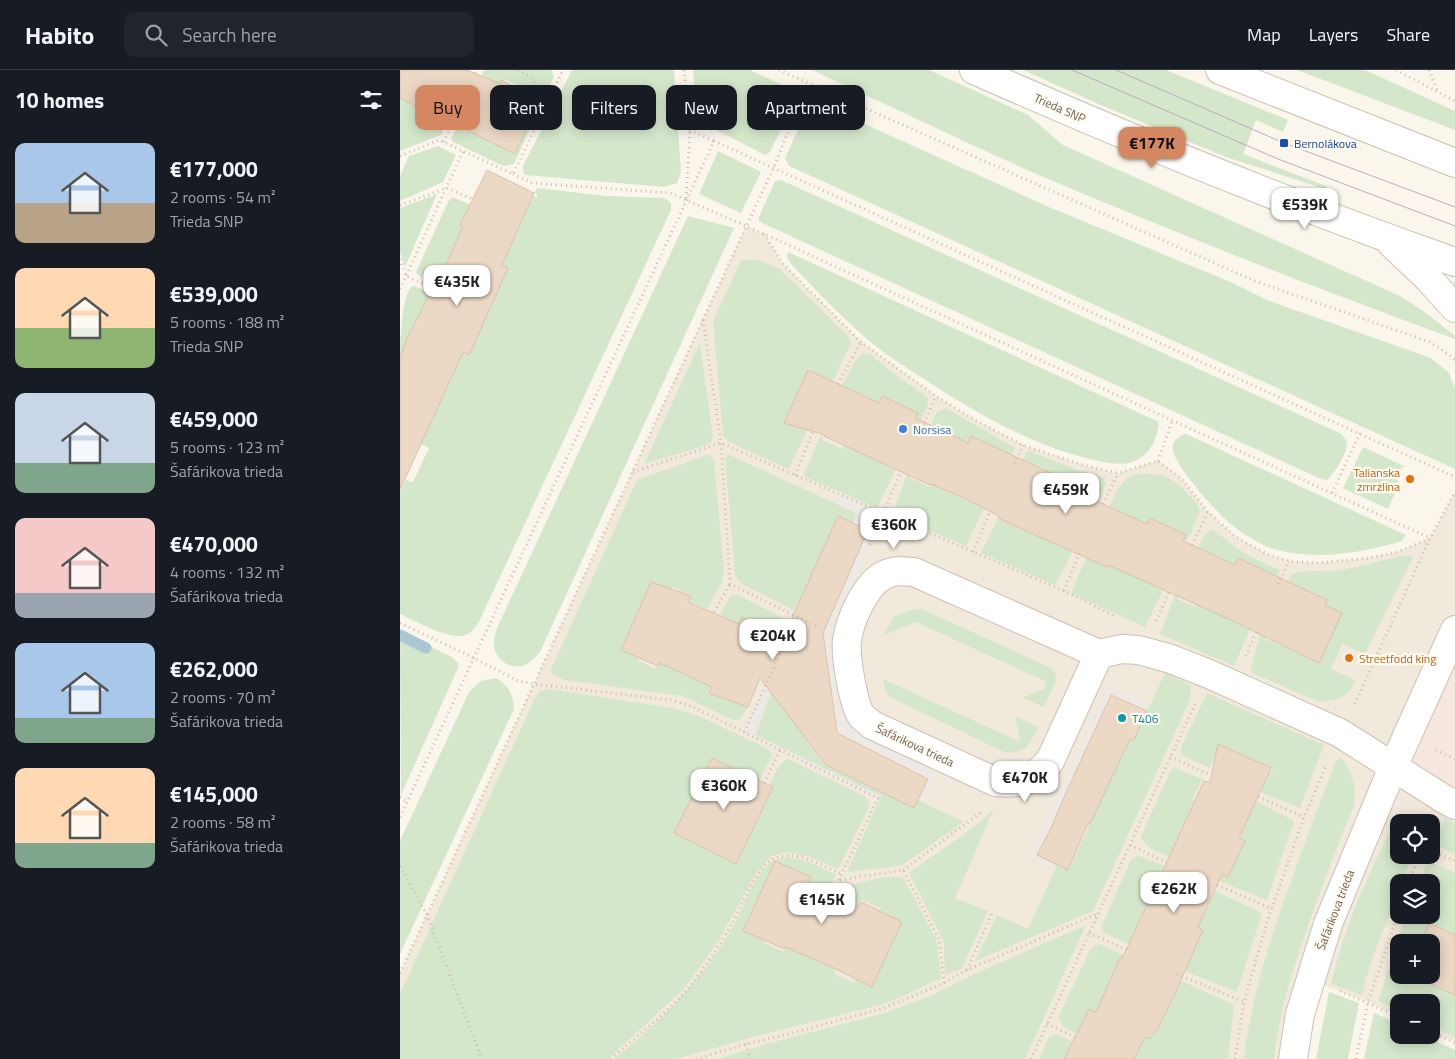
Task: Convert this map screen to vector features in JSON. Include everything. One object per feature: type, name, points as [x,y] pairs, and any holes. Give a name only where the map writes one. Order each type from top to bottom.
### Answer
[{"type":"street","name":"Trieda SNP","points":[[974,70],[1079,117],[1213,172],[1385,238],[1455,262]]},
{"type":"street","points":[[1220,70],[1447,157]]},
{"type":"street","points":[[1385,238],[1414,264],[1455,308]]},
{"type":"street","name":"Šafárikova trieda","points":[[896,571],[914,572],[1099,654],[1050,761],[1037,774],[1027,780],[1016,783],[996,782],[872,725],[862,716],[855,704],[847,642],[850,629],[863,597],[873,584],[884,575],[896,571]]},
{"type":"street","name":"Šafárikova trieda","points":[[1293,1059],[1300,1014],[1328,924],[1393,767],[1455,630]]},
{"type":"street","points":[[1099,654],[1122,649],[1139,650],[1171,659],[1208,674],[1340,733],[1444,800],[1455,805]]},
{"type":"path","points":[[518,70],[530,77],[536,85]]},
{"type":"path","points":[[556,70],[560,75]]},
{"type":"path","points":[[555,85],[563,70]]},
{"type":"path","points":[[684,70],[686,85]]},
{"type":"path","points":[[779,70],[1255,281],[1430,342],[1441,348],[1455,360]]},
{"type":"path","points":[[1396,70],[1455,100]]},
{"type":"path","points":[[1428,70],[1438,92]]},
{"type":"path","points":[[400,973],[773,169],[808,83]]},
{"type":"path","points":[[444,142],[450,130]]},
{"type":"path","points":[[513,174],[534,130]]},
{"type":"path","points":[[686,201],[690,130],[1455,477]]},
{"type":"path","points":[[400,156],[440,140],[532,183],[670,193],[764,234],[1430,538]]},
{"type":"path","points":[[400,817],[714,141]]},
{"type":"path","points":[[400,289],[463,152]]},
{"type":"path","points":[[400,205],[447,188],[475,200]]},
{"type":"path","points":[[764,234],[783,264],[861,342],[936,396],[975,420],[1024,445],[1083,466],[1118,473],[1158,461]]},
{"type":"path","points":[[400,259],[406,276],[435,289]]},
{"type":"path","points":[[703,319],[721,443],[730,584],[714,612]]},
{"type":"path","points":[[838,384],[861,342]]},
{"type":"path","points":[[924,422],[936,396]]},
{"type":"path","points":[[1158,461],[1172,421]]},
{"type":"path","points":[[794,475],[812,431]]},
{"type":"path","points":[[1332,493],[1360,433]]},
{"type":"path","points":[[632,473],[721,443],[1064,591],[1116,616]]},
{"type":"path","points":[[1014,464],[1024,445]]},
{"type":"path","points":[[1158,461],[1181,478],[1208,512],[1236,537],[1267,554],[1290,561],[1316,563],[1369,558],[1397,552],[1430,538]]},
{"type":"path","points":[[1103,504],[1118,473]]},
{"type":"path","points":[[1235,1059],[1244,1002],[1272,909],[1304,817],[1340,733],[1430,538],[1455,492]]},
{"type":"path","points":[[973,552],[990,511]]},
{"type":"path","points":[[1192,545],[1208,512]]},
{"type":"path","points":[[1064,591],[1080,552]]},
{"type":"path","points":[[1278,584],[1290,561]]},
{"type":"path","points":[[730,584],[797,618],[744,732]]},
{"type":"path","points":[[1155,624],[1169,592]]},
{"type":"path","points":[[400,623],[518,681],[671,700],[691,706],[878,798],[832,894]]},
{"type":"path","points":[[1243,663],[1256,632]]},
{"type":"path","points":[[1031,1059],[1208,674]]},
{"type":"path","points":[[764,783],[780,750]]},
{"type":"path","points":[[1170,757],[1208,774]]},
{"type":"path","points":[[839,880],[903,870],[984,810],[990,802],[996,782]]},
{"type":"path","points":[[400,797],[407,802]]},
{"type":"path","points":[[1258,797],[1304,817]]},
{"type":"path","points":[[1130,845],[1167,863]]},
{"type":"path","points":[[611,1059],[685,991],[716,950],[733,923],[757,874],[771,859],[787,854],[808,860],[842,874]]},
{"type":"path","points":[[1440,854],[1455,861]]},
{"type":"path","points":[[400,866],[427,916],[482,1059]]},
{"type":"path","points":[[903,870],[939,939],[944,983]]},
{"type":"path","points":[[1217,886],[1272,909]]},
{"type":"path","points":[[967,970],[992,913]]},
{"type":"path","points":[[696,1059],[884,1008],[1099,913]]},
{"type":"path","points":[[1356,1059],[1368,1002],[1395,924]]},
{"type":"path","points":[[1089,933],[1127,950]]},
{"type":"path","points":[[1177,974],[1244,1002]]},
{"type":"path","points":[[1368,1002],[1390,1013]]},
{"type":"path","points":[[1047,1024],[1078,1038]]},
{"type":"path","points":[[1440,1036],[1455,1043]]},
{"type":"path","points":[[746,1044],[750,1059]]},
{"type":"shaded area","points":[[746,226],[764,234],[783,264],[861,342],[936,396],[975,420],[1023,445],[1083,465],[1118,473],[1158,461],[1181,478],[1208,512],[1236,537],[1267,554],[1289,561],[1316,563],[1369,558],[1397,552],[1430,538],[1455,492],[1455,1042],[1440,1035],[1440,994],[1390,994],[1390,1012],[1310,980],[1293,1059],[400,1059],[400,973]]},
{"type":"shaded area","points":[[839,495],[884,514],[831,633],[832,642],[857,735],[937,772],[914,817],[744,732],[797,618],[787,613]]},
{"type":"shaded area","points":[[1455,630],[1455,805],[1393,767]]},
{"type":"shaded area","points":[[1110,685],[1153,704],[1073,877],[1030,857]]},
{"type":"green space","points":[[484,70],[551,70],[554,76],[550,85],[516,85],[503,79],[500,85],[481,76]]},
{"type":"green space","points":[[572,70],[674,70],[675,85],[666,85],[666,130],[678,130],[681,172],[677,183],[664,187],[525,175],[523,166],[541,130],[562,130],[562,90]]},
{"type":"green space","points":[[693,70],[750,70],[782,85],[747,85],[747,130],[781,130],[770,152],[766,155],[763,154],[716,130],[737,130],[737,85],[694,85]]},
{"type":"green space","points":[[812,70],[929,70],[1028,115],[1063,145],[1400,296],[1422,310],[1455,336],[1455,339],[1239,257],[1078,192],[865,95],[865,85],[844,85]]},
{"type":"green space","points":[[1023,70],[1166,70],[1288,120],[1283,132],[1256,120],[1243,154],[1326,186],[1325,189],[1226,157],[1103,106]]},
{"type":"green space","points":[[1297,70],[1365,70],[1455,111],[1455,130]]},
{"type":"green space","points":[[400,98],[415,105],[415,130],[444,130],[441,135],[400,151]]},
{"type":"green space","points":[[865,124],[1049,207],[1233,283],[1269,301],[1431,358],[1449,373],[1455,389],[1455,469],[789,166],[785,158],[798,130],[865,130]]},
{"type":"green space","points":[[456,130],[464,130],[477,136],[478,134],[512,150],[511,152],[515,154],[526,130],[529,130],[514,164],[503,166],[453,142],[451,139]]},
{"type":"green space","points":[[438,146],[456,155],[443,182],[400,201],[400,176],[409,156]]},
{"type":"green space","points":[[718,151],[761,172],[741,213],[699,194]]},
{"type":"green space","points":[[781,180],[1342,434],[1347,445],[1342,458],[1327,480],[1321,479],[762,223],[759,221],[759,217],[775,181]]},
{"type":"green space","points":[[537,188],[606,196],[664,198],[671,203],[671,210],[478,624],[466,635],[451,635],[442,633],[400,614],[400,492],[406,480],[413,482],[429,448],[421,444],[463,352],[469,354],[478,337],[471,334],[492,304],[508,268],[502,265],[533,196],[537,197],[537,194],[534,193]]},
{"type":"green space","points":[[437,194],[405,267],[400,252],[400,208]]},
{"type":"green space","points":[[452,197],[472,205],[460,224],[463,226],[438,284],[418,275],[416,272]]},
{"type":"green space","points":[[688,216],[734,228],[540,652],[527,664],[512,666],[499,658],[495,650],[494,640],[498,626]]},
{"type":"green space","points":[[788,252],[1159,422],[1157,434],[1152,445],[1141,458],[1135,461],[1124,464],[1112,463],[1067,453],[1024,436],[983,415],[944,392],[870,342],[790,263],[787,257]]},
{"type":"green space","points":[[741,260],[762,261],[780,269],[848,336],[851,343],[833,381],[810,371],[811,369],[809,368],[784,423],[787,424],[789,421],[808,429],[788,469],[729,442],[723,435],[713,321]]},
{"type":"green space","points":[[412,286],[433,295],[429,295],[420,312],[400,370],[403,313],[408,292]]},
{"type":"green space","points":[[700,343],[713,437],[711,442],[707,445],[644,464]]},
{"type":"green space","points":[[862,354],[870,354],[927,397],[927,407],[920,421],[916,419],[918,413],[883,397],[879,403],[842,385],[857,358]]},
{"type":"green space","points":[[946,408],[1015,448],[1009,462],[971,437],[968,443],[931,426],[937,412]]},
{"type":"green space","points":[[1186,434],[1406,535],[1402,541],[1371,549],[1338,554],[1290,553],[1264,545],[1230,523],[1190,480],[1173,450],[1173,444],[1176,439]]},
{"type":"green space","points":[[821,435],[824,436],[822,440],[842,449],[844,445],[896,469],[877,508],[803,476]]},
{"type":"green space","points":[[1363,447],[1406,467],[1402,467],[1397,479],[1399,483],[1388,509],[1343,488]]},
{"type":"green space","points":[[1029,451],[1077,470],[1103,477],[1106,484],[1098,502],[1078,493],[1079,490],[1074,488],[1073,491],[1019,466]]},
{"type":"green space","points":[[710,455],[714,460],[724,572],[721,584],[707,609],[689,601],[691,595],[672,587],[669,593],[651,582],[621,650],[641,655],[638,661],[656,669],[660,663],[712,687],[709,693],[729,701],[732,696],[748,707],[739,720],[733,720],[683,696],[564,680],[552,673],[552,667],[637,480]]},
{"type":"green space","points":[[727,455],[856,513],[853,523],[838,517],[796,611],[744,585],[735,574],[725,459]]},
{"type":"green space","points":[[907,474],[910,478],[929,487],[931,484],[984,508],[966,546],[892,515]]},
{"type":"green space","points":[[1135,474],[1152,474],[1169,478],[1180,486],[1196,503],[1199,512],[1186,542],[1184,541],[1185,535],[1150,518],[1147,524],[1109,507],[1122,484]]},
{"type":"green space","points":[[998,518],[1055,544],[1074,549],[1055,585],[981,553]]},
{"type":"green space","points":[[1213,530],[1244,553],[1280,570],[1274,582],[1238,559],[1235,565],[1198,548],[1205,534]]},
{"type":"green space","points":[[1407,555],[1413,557],[1365,654],[1342,644],[1331,669],[1355,680],[1349,692],[1339,699],[1319,702],[1250,672],[1260,633],[1266,636],[1265,639],[1284,647],[1286,644],[1342,613],[1325,605],[1327,599],[1309,591],[1305,596],[1286,588],[1291,575],[1307,571],[1343,570]]},
{"type":"green space","points":[[1086,558],[1107,567],[1108,564],[1163,590],[1145,627],[1071,593]]},
{"type":"green space","points":[[733,595],[738,595],[787,620],[779,639],[742,617],[739,624],[720,615]]},
{"type":"green space","points":[[1175,595],[1178,596],[1177,599],[1196,607],[1197,604],[1250,629],[1234,666],[1160,634]]},
{"type":"green space","points":[[922,609],[1051,668],[1056,675],[1055,683],[1044,707],[1023,698],[1046,688],[1045,681],[916,622],[884,635],[893,617],[911,610]]},
{"type":"green space","points":[[400,632],[452,657],[458,663],[458,668],[401,795]]},
{"type":"green space","points":[[814,634],[824,638],[826,651],[793,655],[804,737],[824,764],[913,808],[918,800],[963,822],[901,866],[847,872],[881,796],[756,735],[770,695],[797,638]]},
{"type":"green space","points":[[1165,673],[1191,685],[1190,700],[1093,911],[975,961],[997,915],[1028,929],[1057,865],[1069,870],[1129,738],[1134,740]]},
{"type":"green space","points":[[496,678],[510,691],[514,709],[400,954],[400,841],[469,692],[481,681]]},
{"type":"green space","points":[[883,679],[1020,742],[1015,716],[1038,727],[1032,739],[1022,750],[1004,752],[890,697],[886,691]]},
{"type":"green space","points":[[548,689],[672,708],[699,716],[771,752],[772,756],[759,781],[712,758],[675,833],[736,864],[773,787],[770,785],[775,774],[782,763],[788,759],[864,796],[869,801],[868,809],[838,869],[810,857],[787,852],[771,856],[756,873],[718,942],[683,990],[608,1059],[400,1059],[400,994],[533,702],[539,692]]},
{"type":"green space","points":[[1207,693],[1324,745],[1300,808],[1260,792],[1269,771],[1272,772],[1273,769],[1218,744],[1217,748],[1219,748],[1210,768],[1184,756],[1181,752],[1181,747]]},
{"type":"green space","points":[[1340,757],[1348,768],[1353,780],[1354,805],[1297,956],[1283,1007],[1274,1059],[1244,1059],[1253,1007],[1271,938],[1335,763]]},
{"type":"green space","points":[[1174,768],[1205,780],[1202,780],[1192,800],[1195,801],[1169,857],[1145,844],[1141,836],[1171,770]]},
{"type":"green space","points":[[1256,801],[1294,821],[1267,900],[1219,881],[1222,874],[1228,877],[1245,841],[1239,838]]},
{"type":"green space","points":[[994,809],[955,898],[988,911],[962,968],[945,975],[944,942],[909,873],[978,824]]},
{"type":"green space","points":[[1445,818],[1455,823],[1455,854],[1440,846],[1440,830]]},
{"type":"green space","points":[[1389,833],[1390,864],[1409,864],[1405,874],[1390,874],[1390,912],[1369,967],[1362,995],[1331,984],[1342,945],[1372,869]]},
{"type":"green space","points":[[1139,856],[1165,866],[1164,869],[1162,868],[1152,888],[1154,889],[1129,944],[1108,935],[1103,931],[1102,925],[1131,860]]},
{"type":"green space","points":[[787,857],[806,861],[836,874],[827,892],[808,884],[811,877],[791,868],[788,875],[773,865],[743,931],[765,938],[764,943],[784,952],[786,947],[836,969],[834,974],[854,983],[857,977],[870,983],[869,986],[872,987],[902,922],[899,920],[898,924],[878,915],[881,908],[862,900],[859,907],[841,898],[846,886],[884,877],[903,877],[936,939],[941,978],[880,1005],[764,1034],[675,1059],[614,1059],[665,1013],[697,979],[724,942],[760,873],[772,861]]},
{"type":"green space","points":[[1429,864],[1435,864],[1455,873],[1455,935],[1431,924],[1440,924],[1440,874],[1422,874]]},
{"type":"green space","points":[[1215,891],[1262,913],[1237,992],[1179,969],[1188,965],[1203,930],[1198,927]]},
{"type":"green space","points":[[1403,924],[1429,924],[1424,934],[1400,934]]},
{"type":"green space","points":[[1086,925],[1025,1059],[717,1059],[885,1013],[928,997],[970,976]]},
{"type":"green space","points":[[1099,944],[1124,955],[1123,959],[1120,958],[1099,1010],[1096,1012],[1089,1009],[1079,1035],[1063,1026],[1059,1016],[1090,950]]},
{"type":"green space","points":[[1390,964],[1390,984],[1431,984],[1455,995],[1455,1037],[1440,1030],[1440,994],[1390,994],[1390,1007],[1378,1001]]},
{"type":"green space","points":[[1175,978],[1234,1005],[1228,1059],[1134,1059],[1141,1032],[1151,1037],[1153,1035]]},
{"type":"green space","points":[[1329,992],[1359,1003],[1348,1059],[1316,1059]]},
{"type":"green space","points":[[1374,1013],[1390,1020],[1390,1044],[1440,1043],[1455,1050],[1455,1059],[1364,1059]]},
{"type":"green space","points":[[1054,1034],[1075,1043],[1064,1059],[1039,1059],[1049,1037]]},
{"type":"building","points":[[400,70],[467,70],[500,84],[502,80],[511,85],[490,85],[490,130],[526,130],[515,154],[466,130],[480,130],[480,85],[415,85],[415,105],[400,98]]},
{"type":"building","points":[[487,170],[534,193],[502,265],[508,268],[475,342],[469,355],[463,352],[400,490],[400,358],[407,338],[429,295],[432,296],[463,226],[460,225]]},
{"type":"building","points":[[808,370],[879,403],[882,396],[918,413],[916,418],[968,443],[971,436],[1059,477],[1057,482],[1069,486],[1103,504],[1147,524],[1150,518],[1186,535],[1183,541],[1235,565],[1238,558],[1327,600],[1325,605],[1342,613],[1319,663],[1231,620],[998,518],[999,516],[964,498],[930,485],[825,435],[784,423]]},
{"type":"building","points":[[838,516],[868,530],[823,633],[837,733],[928,779],[914,808],[826,765],[760,678],[748,707],[709,693],[712,687],[660,663],[658,666],[621,650],[651,582],[691,596],[688,602],[739,624],[742,617],[784,636]]},
{"type":"building","points":[[1111,695],[1147,711],[1134,740],[1130,739],[1090,824],[1088,823],[1068,870],[1037,855]]},
{"type":"building","points":[[1218,744],[1271,768],[1239,838],[1245,841],[1228,877],[1222,874],[1198,927],[1203,930],[1174,996],[1157,1030],[1149,1039],[1145,1037],[1134,1059],[1064,1059],[1089,1009],[1096,1012],[1204,781],[1210,783]]},
{"type":"building","points":[[712,758],[773,787],[736,864],[674,833]]},
{"type":"building","points":[[775,861],[811,877],[808,884],[859,907],[861,902],[902,922],[872,987],[786,947],[785,949],[743,931]]},
{"type":"building","points":[[1429,924],[1431,924],[1455,935],[1455,995],[1431,984],[1440,984],[1440,934],[1424,934]]},
{"type":"waterway","points":[[400,635],[426,648]]},
{"type":"tram line","points":[[1072,70],[1278,159],[1455,226]]},
{"type":"tram line","points":[[1116,70],[1284,143],[1455,207]]},
{"type":"place","name":"Bernolákova","points":[[1284,143]]},
{"type":"place","name":"Norsisa","points":[[903,429]]},
{"type":"place","name":"Talianska zmrzlina","points":[[1410,479]]},
{"type":"place","name":"Streetfodd king","points":[[1349,658]]},
{"type":"place","name":"T406","points":[[1122,718]]}]
